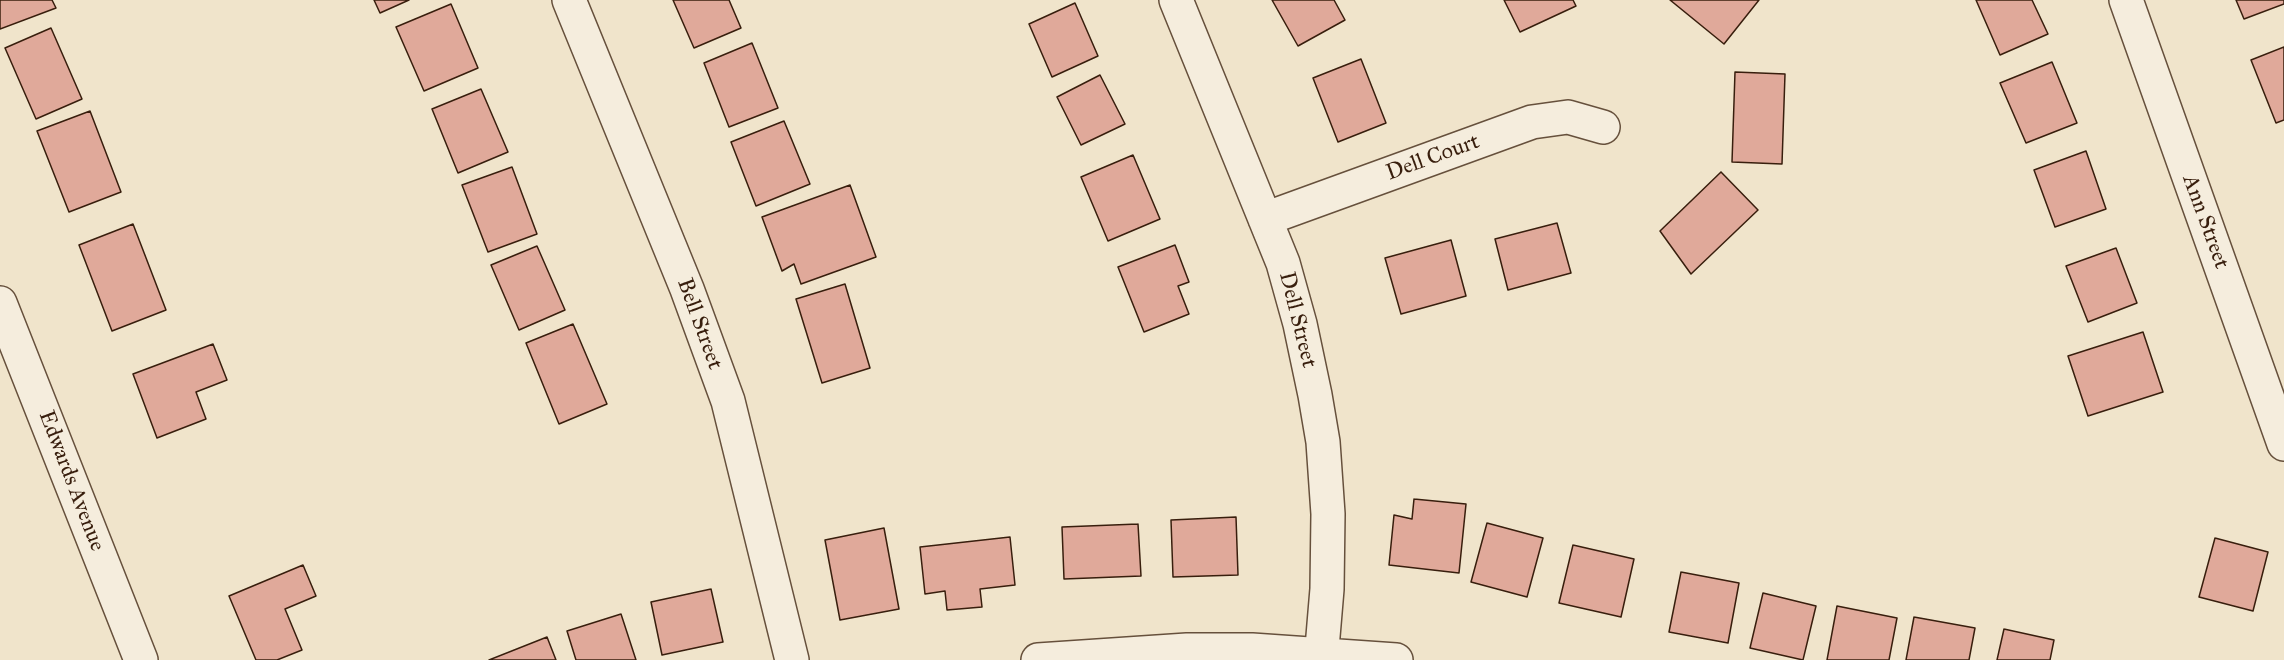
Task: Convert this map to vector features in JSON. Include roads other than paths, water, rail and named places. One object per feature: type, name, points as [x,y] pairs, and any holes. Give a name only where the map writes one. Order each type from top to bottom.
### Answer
[{"type":"street","name":"Bell Street","points":[[569,0],[687,289],[728,401],[792,660]]},
{"type":"street","name":"Dell Street","points":[[1176,0],[1283,263],[1316,395],[1323,442],[1328,514],[1327,589],[1321,657]]},
{"type":"street","name":"Ann Street","points":[[2126,0],[2270,362],[2284,444]]},
{"type":"street","name":"Dell Court","points":[[1265,219],[1532,122],[1568,117],[1603,127]]},
{"type":"street","name":"Edwards Avenue","points":[[0,303],[141,660]]},
{"type":"street","points":[[1038,660],[1187,650],[1252,650],[1321,657],[1396,660]]}]
